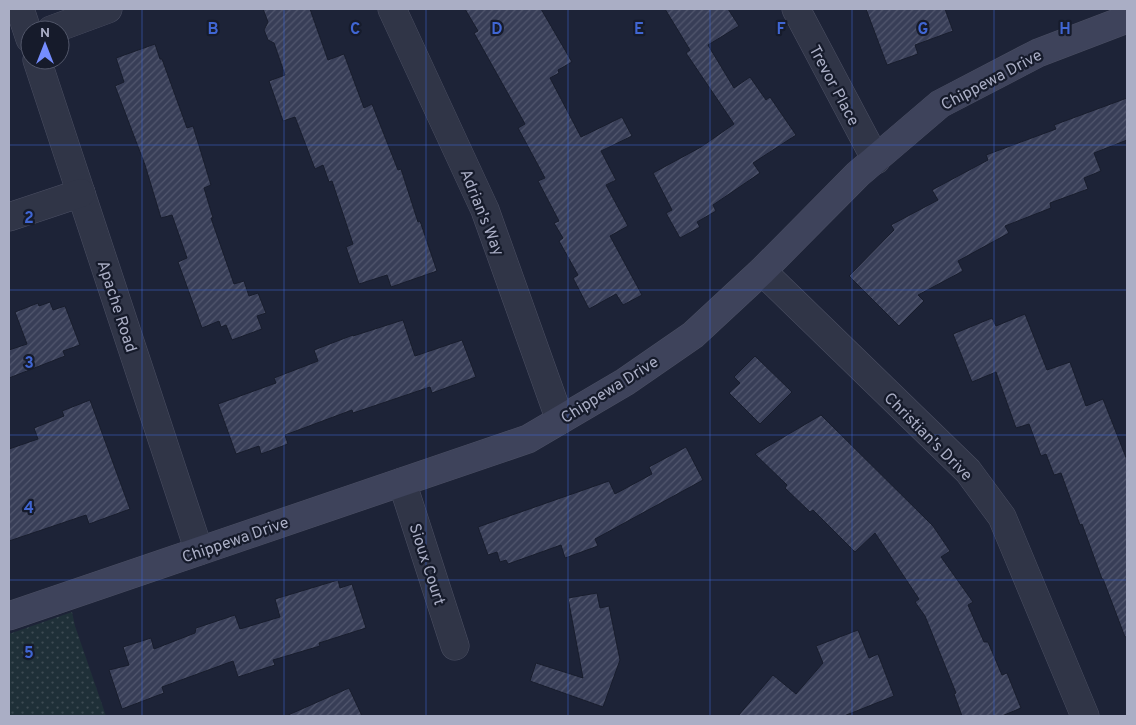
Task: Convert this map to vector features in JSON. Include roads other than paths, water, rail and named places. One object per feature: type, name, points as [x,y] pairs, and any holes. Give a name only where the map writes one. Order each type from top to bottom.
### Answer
[{"type":"street","points":[[70,23],[108,9]]},
{"type":"street","name":"Adrian's Way","points":[[392,9],[485,210],[560,420]]},
{"type":"street","name":"Trevor Place","points":[[796,9],[876,160]]},
{"type":"street","name":"Chippewa Drive","points":[[9,616],[528,438],[625,382],[693,335],[762,271],[858,174],[940,104],[1038,53],[1127,18]]},
{"type":"street","name":"Apache Road","points":[[40,70],[199,551]]},
{"type":"street","points":[[9,216],[80,193]]},
{"type":"street","name":"Christian's Drive","points":[[762,271],[968,471],[1002,517],[1085,716]]},
{"type":"street","name":"Sioux Court","points":[[402,482],[454,646]]}]
